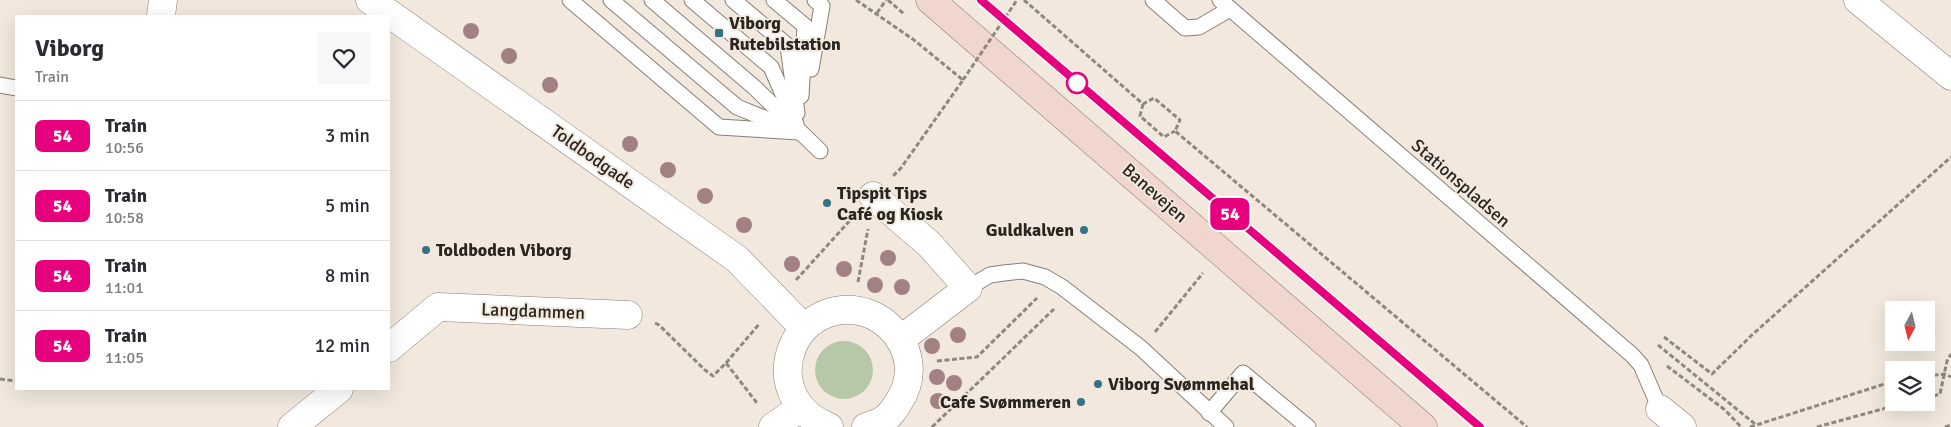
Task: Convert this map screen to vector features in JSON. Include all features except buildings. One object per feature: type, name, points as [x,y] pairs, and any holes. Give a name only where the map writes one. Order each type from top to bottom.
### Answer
[{"type":"main road","name":"Banevejen","points":[[930,0],[1423,427]]},
{"type":"street","points":[[161,15],[163,0]]},
{"type":"street","name":"Toldbodgade","points":[[370,0],[737,259],[804,328]]},
{"type":"street","points":[[1858,0],[1951,76]]},
{"type":"street","points":[[868,192],[929,244],[968,288],[904,351]]},
{"type":"street","name":"Langdammen","points":[[390,347],[438,308],[628,315]]},
{"type":"street","points":[[829,427],[816,422],[800,408],[790,389],[787,367],[792,346],[804,328],[818,317],[836,311],[854,310],[868,313],[881,319],[892,328],[904,351],[908,377],[903,396],[892,412],[878,425]]},
{"type":"street","points":[[292,427],[338,390]]},
{"type":"street","points":[[775,426],[800,408]]},
{"type":"street","points":[[1660,408],[1682,427]]},
{"type":"lane","points":[[570,0],[719,127],[799,132]]},
{"type":"lane","points":[[611,0],[737,107],[799,132]]},
{"type":"lane","points":[[652,0],[754,86],[820,151]]},
{"type":"lane","points":[[692,0],[771,67],[799,132]]},
{"type":"lane","points":[[733,0],[788,46],[799,132]]},
{"type":"lane","points":[[774,0],[805,26],[799,132]]},
{"type":"lane","points":[[799,132],[822,6],[815,0]]},
{"type":"lane","points":[[1153,0],[1185,28],[1199,27],[1225,4]]},
{"type":"lane","name":"Stationspladsen","points":[[1225,4],[1632,355],[1641,365],[1660,408]]},
{"type":"lane","points":[[0,86],[15,88]]},
{"type":"lane","points":[[968,288],[990,275],[1023,271],[1045,276],[1141,348],[1226,427]]},
{"type":"lane","points":[[1209,413],[1243,373],[1308,427]]},
{"type":"path","points":[[856,0],[914,40],[963,80]]},
{"type":"path","points":[[877,13],[886,0]]},
{"type":"path","points":[[900,168],[946,106],[1017,0]]},
{"type":"path","points":[[1024,0],[1143,104]]},
{"type":"path","points":[[1154,98],[1161,103],[1180,120],[1175,131],[1164,137],[1140,116],[1143,104],[1154,98]]},
{"type":"path","points":[[1175,131],[1527,427]]},
{"type":"path","points":[[1664,337],[1712,374],[1753,334],[1951,157]]},
{"type":"path","points":[[854,310],[868,192]]},
{"type":"path","points":[[1141,348],[1205,271]]},
{"type":"path","points":[[904,351],[977,357],[1053,282]]},
{"type":"path","points":[[932,427],[1070,294]]},
{"type":"path","points":[[659,324],[704,370],[713,376],[726,363],[775,426]]},
{"type":"path","points":[[1658,345],[1755,424]]},
{"type":"path","points":[[1935,395],[1940,394],[1947,361],[1951,354]]},
{"type":"path","points":[[1665,365],[1725,410],[1741,427]]},
{"type":"path","points":[[1935,375],[1945,374],[1951,377]]},
{"type":"path","points":[[0,379],[15,381]]},
{"type":"path","points":[[1750,427],[1885,384]]},
{"type":"path","points":[[1817,427],[1885,408]]},
{"type":"path","points":[[1946,427],[1951,425]]},
{"type":"shaded area","points":[[844,341],[855,343],[865,349],[871,359],[873,370],[871,381],[865,391],[855,397],[844,399],[833,397],[823,391],[817,381],[815,370],[817,359],[823,349],[833,343]]},
{"type":"railway","points":[[981,0],[1480,427]]},
{"type":"train","name":"54","points":[[981,0],[1480,427]]},
{"type":"place","name":"Viborg Rutebilstation","points":[[719,33]]},
{"type":"place","name":"Tipspit Tips Café og Kiosk","points":[[827,203]]},
{"type":"place","name":"Guldkalven","points":[[1084,230]]},
{"type":"place","name":"Toldboden Viborg","points":[[426,250]]},
{"type":"place","name":"Viborg Svømmehal","points":[[1098,384]]},
{"type":"place","name":"Cafe Svømmeren","points":[[1081,402]]}]
